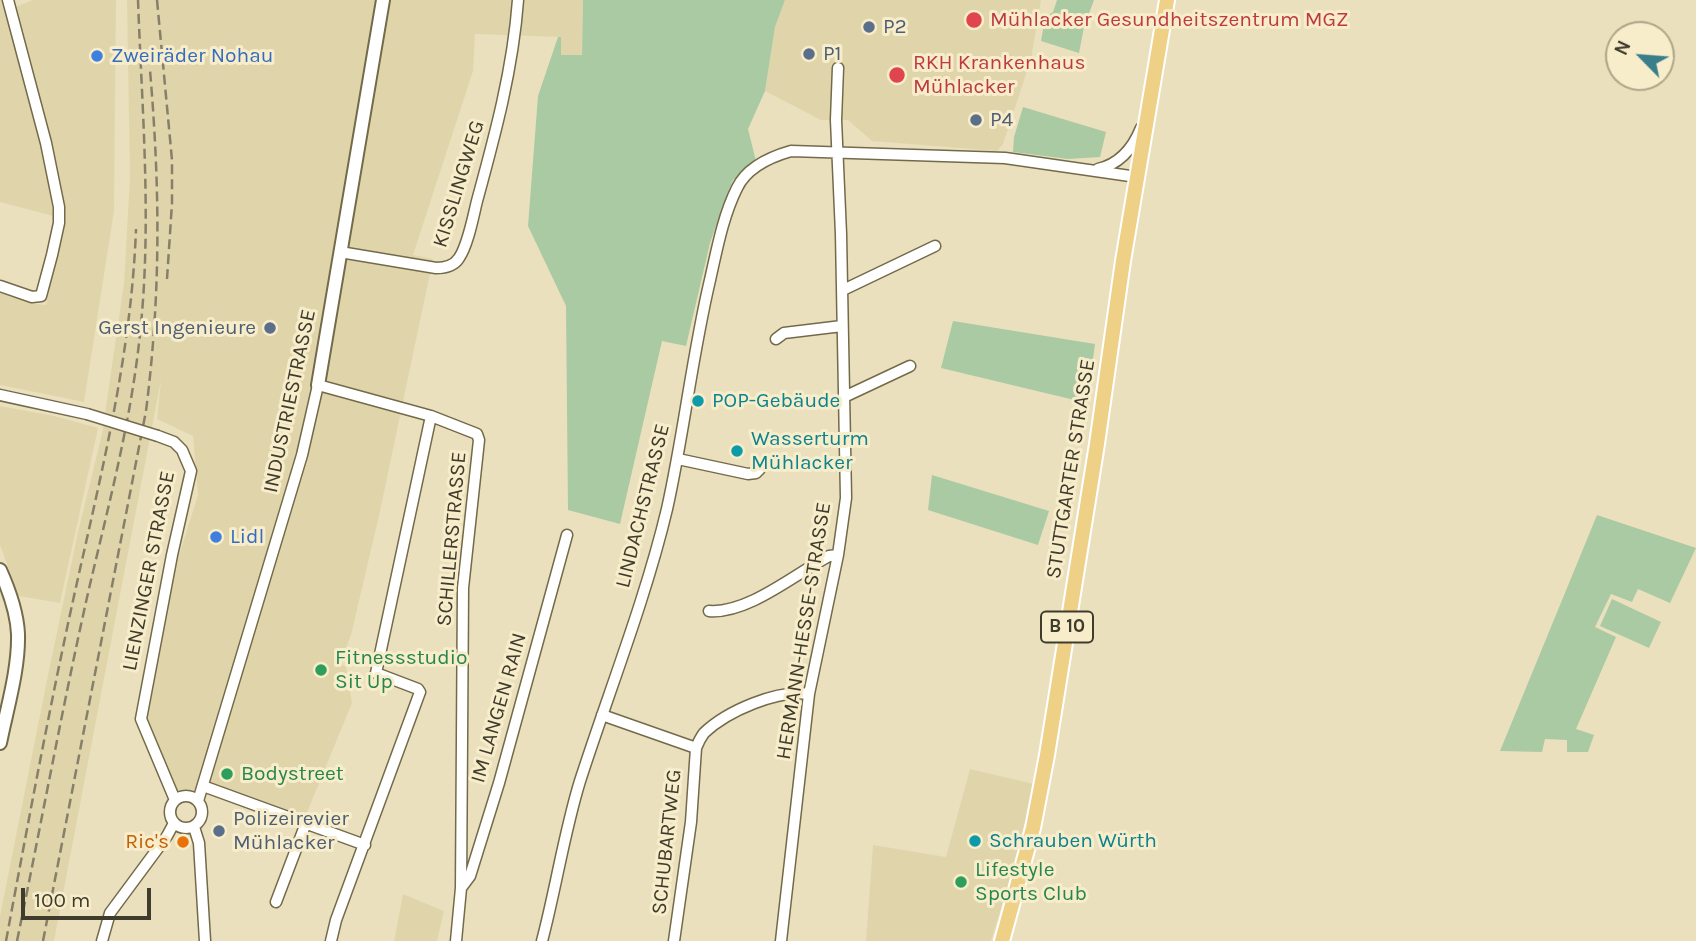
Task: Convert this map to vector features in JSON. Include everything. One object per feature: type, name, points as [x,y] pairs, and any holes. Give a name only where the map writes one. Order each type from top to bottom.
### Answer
[{"type":"main road","name":"STUTTGARTER STRASSE","points":[[1003,937],[1030,838],[1049,744],[1167,0]]},
{"type":"street","points":[[0,286],[32,296],[41,296],[59,223],[55,182],[9,0]]},
{"type":"street","name":"INDUSTRIESTRASSE","points":[[198,801],[302,455],[318,385],[383,0]]},
{"type":"street","name":"KISSLINGWEG","points":[[340,252],[436,268],[448,268],[459,258],[470,228],[501,114],[515,42],[518,0]]},
{"type":"street","name":"HERMANN-HESSE-STRASSE","points":[[781,941],[809,694],[838,555],[846,498],[843,290],[836,120],[838,68]]},
{"type":"street","points":[[1091,170],[1109,167],[1125,155],[1139,133],[1149,103]]},
{"type":"street","points":[[807,151],[830,142],[836,120]]},
{"type":"street","points":[[836,120],[844,142],[850,148],[863,153]]},
{"type":"street","name":"LINDACHSTRASSE","points":[[542,941],[579,785],[658,542],[678,459],[698,331],[717,247],[733,197],[738,185],[754,167],[778,155],[791,150],[838,152]]},
{"type":"street","points":[[807,151],[830,160],[840,190]]},
{"type":"street","points":[[838,152],[999,158],[1137,177]]},
{"type":"street","name":"HERMANN-HESSE-STRASSE","points":[[840,190],[848,162],[863,153]]},
{"type":"street","points":[[843,290],[934,246]]},
{"type":"street","points":[[776,338],[784,333],[842,326]]},
{"type":"street","points":[[844,397],[909,366]]},
{"type":"street","name":"SCHILLERSTRASSE","points":[[318,385],[431,416],[473,432],[479,438],[463,588],[461,888],[456,941]]},
{"type":"street","name":"LIENZINGER STRASSE","points":[[0,395],[87,414],[159,436],[174,442],[182,450],[191,471],[141,719],[175,800]]},
{"type":"street","points":[[331,941],[336,920],[420,692],[376,673],[431,416]]},
{"type":"street","points":[[678,459],[748,474],[756,473],[760,469]]},
{"type":"street","name":"IM LANGEN RAIN","points":[[461,888],[470,876],[499,783],[567,535]]},
{"type":"street","points":[[709,611],[724,611],[741,605],[828,556],[838,555]]},
{"type":"street","points":[[0,570],[10,594],[18,633],[17,654],[0,743]]},
{"type":"street","points":[[602,715],[696,748],[703,734],[753,704],[796,692],[809,694]]},
{"type":"street","name":"SCHUBARTWEG","points":[[674,941],[691,822],[696,748]]},
{"type":"street","points":[[203,786],[365,845]]},
{"type":"street","points":[[189,796],[198,801],[202,815],[194,827],[181,828],[174,823],[170,814],[175,800],[189,796]]},
{"type":"street","points":[[102,941],[110,912],[174,823]]},
{"type":"street","points":[[275,902],[306,823]]},
{"type":"street","points":[[194,827],[199,843],[205,941]]},
{"type":"shaded area","points":[[0,0],[3,0],[50,184],[53,216],[0,202]]},
{"type":"shaded area","points":[[33,0],[116,0],[114,211],[84,402],[0,385],[0,292],[46,305],[63,224],[64,207],[15,7]]},
{"type":"shaded area","points":[[127,0],[583,0],[582,55],[561,55],[561,37],[475,34],[473,71],[413,255],[433,259],[379,516],[351,635],[340,663],[346,667],[352,703],[301,827],[213,791],[176,792],[145,717],[177,562],[198,495],[193,436],[157,419],[161,380],[54,941],[0,941],[0,916],[48,675],[102,434],[124,283],[130,177]]},
{"type":"shaded area","name":"RKH Krankenhaus Mühlacker","points":[[785,0],[1041,0],[1031,59],[1003,144],[997,151],[872,141],[848,120],[821,120],[765,91],[775,27]]},
{"type":"shaded area","points":[[0,406],[98,428],[60,603],[19,596],[0,545]]},
{"type":"shaded area","points":[[970,769],[1034,784],[1015,864],[991,941],[866,941],[873,845],[946,857]]},
{"type":"shaded area","points":[[403,894],[444,911],[437,941],[394,941]]},
{"type":"green space","points":[[583,0],[785,0],[775,27],[765,91],[748,129],[756,161],[733,180],[727,194],[710,243],[686,346],[662,341],[620,524],[568,510],[566,306],[528,226],[538,96],[558,37],[561,37],[561,55],[582,55]]},
{"type":"green space","points":[[1057,0],[1094,0],[1084,27],[1079,53],[1041,41],[1045,18],[1053,12]]},
{"type":"green space","points":[[1023,107],[1106,132],[1100,157],[1068,159],[1013,152],[1014,137]]},
{"type":"green space","points":[[953,321],[1095,344],[1087,403],[941,368]]},
{"type":"green space","points":[[932,475],[1049,511],[1038,545],[928,510]]},
{"type":"green space","points":[[1597,515],[1696,548],[1670,603],[1638,589],[1632,602],[1611,594],[1595,627],[1616,637],[1576,729],[1594,735],[1588,752],[1567,752],[1567,740],[1545,739],[1542,752],[1500,751]]},
{"type":"green space","points":[[1612,599],[1661,622],[1649,648],[1600,626]]},
{"type":"railway","points":[[17,941],[78,636],[125,432],[136,367],[144,292],[146,209],[138,0]]},
{"type":"railway","points":[[157,0],[172,160],[167,279]]},
{"type":"railway","points":[[43,941],[146,411],[154,324],[157,241],[156,157],[150,70]]},
{"type":"railway","points":[[6,941],[52,699],[120,377],[133,279],[136,229]]},
{"type":"place","name":"Mühlacker Gesundheitszentrum MGZ","points":[[974,20]]},
{"type":"place","name":"P2","points":[[869,27]]},
{"type":"place","name":"P1","points":[[809,54]]},
{"type":"place","name":"Zweiräder Nohau","points":[[97,56]]},
{"type":"place","name":"RKH Krankenhaus Mühlacker","points":[[897,75]]},
{"type":"place","name":"P4","points":[[976,120]]},
{"type":"place","name":"Gerst Ingenieure","points":[[270,328]]},
{"type":"place","name":"POP-Gebäude","points":[[698,401]]},
{"type":"place","name":"Wasserturm Mühlacker","points":[[737,451]]},
{"type":"place","name":"Lidl","points":[[216,537]]},
{"type":"place","name":"Fitnessstudio Sit Up","points":[[321,670]]},
{"type":"place","name":"Bodystreet","points":[[227,774]]},
{"type":"place","name":"Polizeirevier Mühlacker","points":[[219,831]]},
{"type":"place","name":"Schrauben Würth","points":[[975,841]]},
{"type":"place","name":"Ric's","points":[[183,842]]},
{"type":"place","name":"Lifestyle Sports Club","points":[[961,882]]}]
